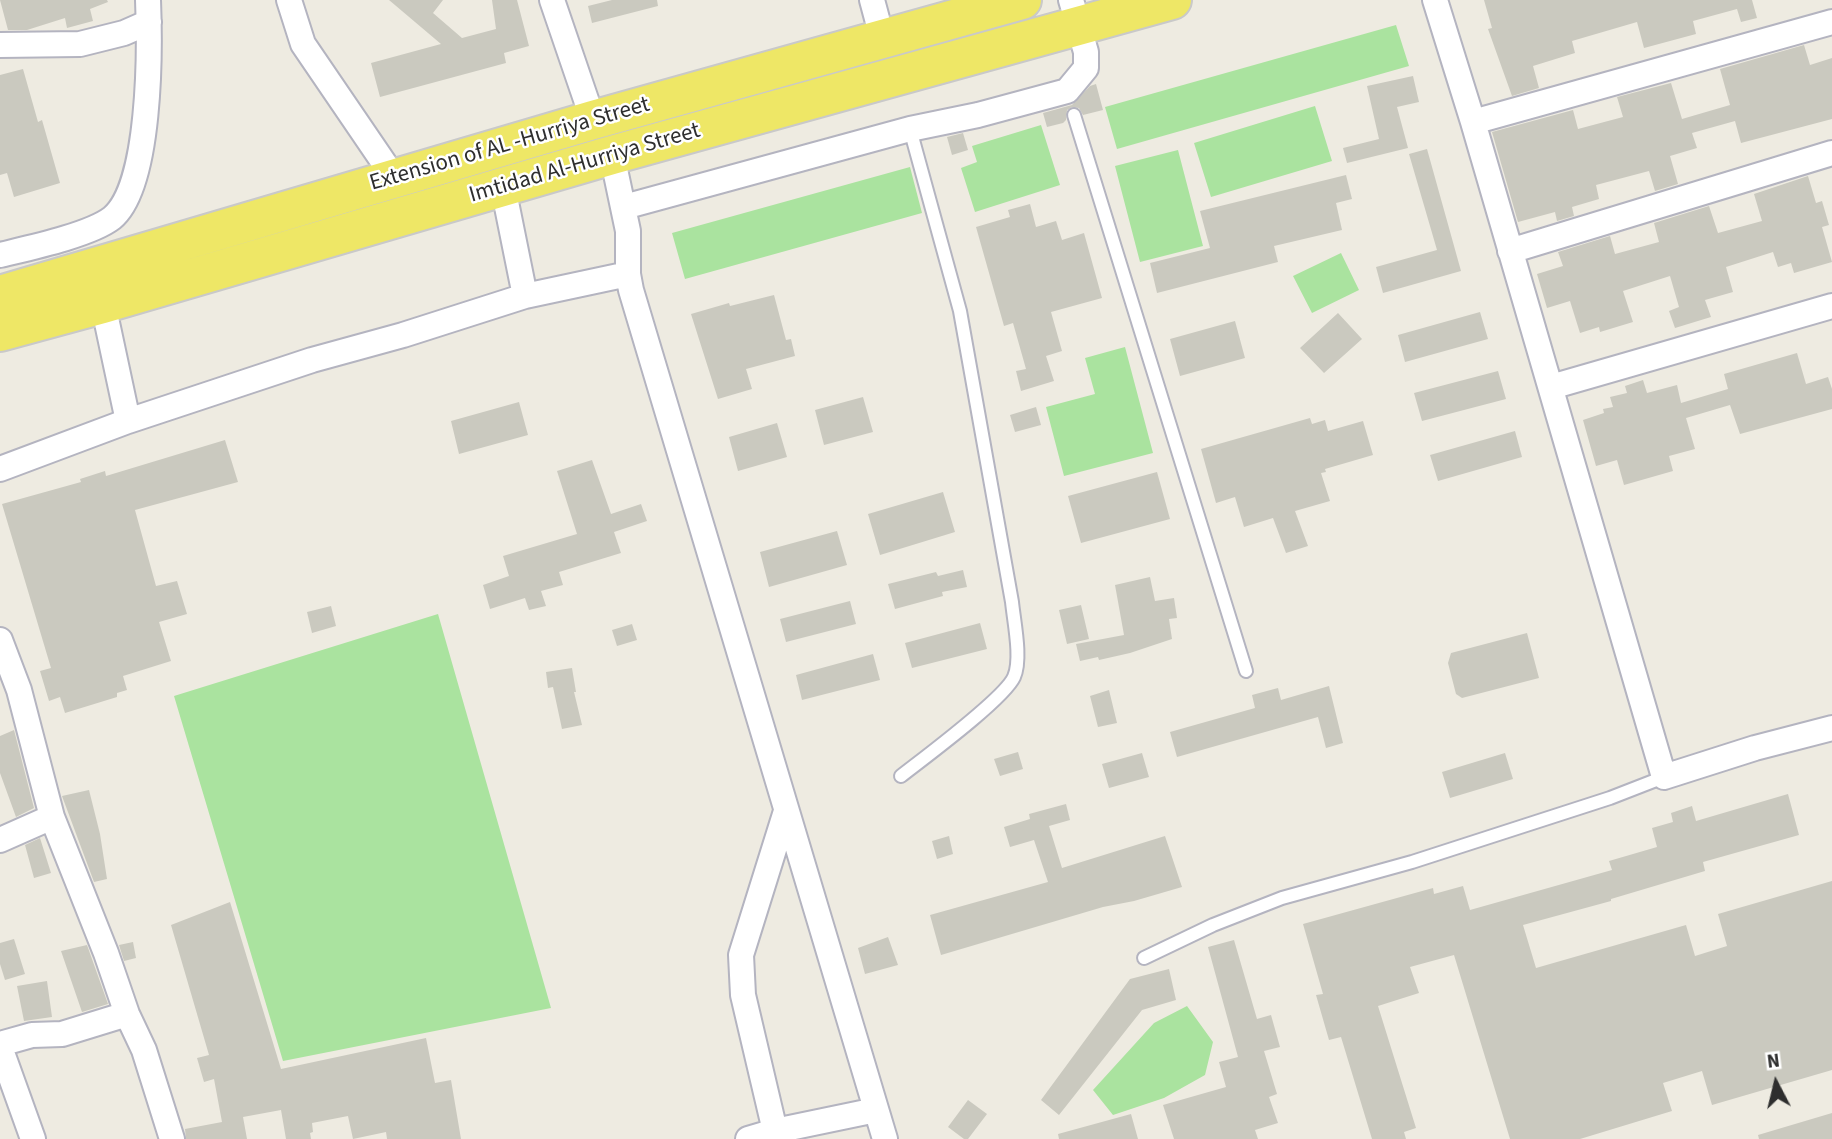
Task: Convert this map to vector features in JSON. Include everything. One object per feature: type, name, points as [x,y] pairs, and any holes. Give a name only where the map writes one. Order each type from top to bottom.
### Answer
[{"type":"main road","name":"Extension of AL -Hurriya Street","points":[[0,295],[62,277],[148,272],[395,179],[593,120],[883,41],[1019,0]]},
{"type":"main road","name":"Imtidad Al-Hurriya Street","points":[[0,332],[103,304],[148,272],[503,187],[1075,14],[1172,0]]},
{"type":"street","points":[[289,0],[303,44],[395,179]]},
{"type":"street","points":[[552,0],[593,120]]},
{"type":"street","points":[[872,0],[883,41]]},
{"type":"street","points":[[1435,0],[1474,122],[1664,776],[1832,728]]},
{"type":"street","points":[[0,45],[80,44],[124,33],[148,11]]},
{"type":"street","points":[[0,255],[61,239],[113,217],[130,193],[140,153],[149,76],[148,11]]},
{"type":"street","points":[[624,207],[911,129],[978,115],[1067,90],[1086,68],[1086,52],[1075,14]]},
{"type":"street","points":[[1474,122],[1832,22]]},
{"type":"street","points":[[1510,251],[1832,153]]},
{"type":"street","points":[[612,155],[628,231],[628,274],[885,1139]]},
{"type":"street","points":[[503,187],[525,296]]},
{"type":"street","points":[[61,239],[62,277]]},
{"type":"street","points":[[0,469],[128,421],[312,360],[403,335],[525,296],[628,274]]},
{"type":"street","points":[[103,304],[128,421]]},
{"type":"street","points":[[1551,387],[1832,306]]},
{"type":"street","points":[[0,640],[19,690],[52,817],[127,1014],[144,1050],[172,1139]]},
{"type":"street","points":[[775,1131],[743,995],[741,954],[786,811]]},
{"type":"street","points":[[0,840],[52,817]]},
{"type":"street","points":[[33,1139],[0,1046],[32,1035],[62,1034],[127,1014]]},
{"type":"street","points":[[748,1139],[876,1110]]},
{"type":"lane","points":[[1074,115],[1246,671]]},
{"type":"lane","points":[[901,776],[997,697],[1014,677],[1017,651],[1012,602],[960,311],[911,129]]},
{"type":"lane","points":[[1144,958],[1213,925],[1282,898],[1412,862],[1610,798],[1664,776]]},
{"type":"green space","points":[[1396,25],[1409,66],[1117,149],[1105,107]]},
{"type":"green space","points":[[1315,106],[1332,161],[1211,197],[1194,143]]},
{"type":"green space","points":[[1041,125],[1060,185],[975,212],[961,168],[977,162],[972,146]]},
{"type":"green space","points":[[1178,150],[1203,246],[1140,262],[1115,166]]},
{"type":"green space","points":[[910,167],[922,213],[685,279],[672,233]]},
{"type":"green space","points":[[1341,253],[1359,290],[1312,313],[1293,276]]},
{"type":"green space","points":[[1125,347],[1153,453],[1064,476],[1046,407],[1095,394],[1085,358]]},
{"type":"green space","points":[[438,614],[551,1008],[283,1061],[174,696]]},
{"type":"green space","points":[[1187,1006],[1213,1042],[1205,1075],[1164,1098],[1113,1115],[1093,1090],[1154,1023]]},
{"type":"building","points":[[0,0],[108,2],[90,9],[93,21],[67,28],[65,18],[27,30],[8,30]]},
{"type":"building","points":[[389,0],[443,0],[433,13],[462,38],[496,29],[492,0],[517,0],[529,46],[504,53],[506,63],[380,97],[371,63],[441,44]]},
{"type":"building","points":[[612,0],[657,0],[658,6],[592,23],[588,6]]},
{"type":"building","points":[[1484,0],[1752,0],[1757,18],[1741,22],[1737,9],[1693,21],[1696,34],[1644,48],[1637,22],[1572,41],[1575,53],[1533,66],[1539,88],[1512,96],[1488,29],[1492,28]]},
{"type":"building","points":[[1804,45],[1810,65],[1832,58],[1832,119],[1741,143],[1735,121],[1692,133],[1697,148],[1670,156],[1678,184],[1655,191],[1649,171],[1596,185],[1599,199],[1572,207],[1574,216],[1557,221],[1555,212],[1518,222],[1492,132],[1573,110],[1578,129],[1623,117],[1617,97],[1671,83],[1682,119],[1730,105],[1720,69]]},
{"type":"building","points":[[23,69],[38,122],[42,120],[60,183],[14,197],[7,173],[0,175],[0,75]]},
{"type":"building","points":[[1413,76],[1419,102],[1397,107],[1408,148],[1347,163],[1343,148],[1379,139],[1367,86]]},
{"type":"building","points":[[1096,84],[1103,110],[1083,115],[1079,108],[1072,107],[1067,110],[1063,123],[1047,127],[1043,113],[1072,105],[1090,86]]},
{"type":"building","points":[[963,133],[968,150],[952,155],[947,137]]},
{"type":"building","points":[[1427,149],[1461,271],[1383,293],[1376,267],[1437,250],[1409,154]]},
{"type":"building","points":[[1346,175],[1352,199],[1336,203],[1342,230],[1274,246],[1278,262],[1157,293],[1150,263],[1210,248],[1200,211]]},
{"type":"building","points":[[1808,176],[1816,203],[1822,201],[1829,225],[1822,227],[1832,262],[1794,273],[1791,263],[1778,267],[1773,252],[1726,267],[1733,292],[1705,300],[1711,317],[1675,328],[1669,311],[1679,307],[1670,276],[1623,291],[1633,322],[1600,332],[1599,327],[1580,333],[1570,301],[1547,308],[1537,274],[1563,266],[1558,252],[1610,236],[1615,254],[1659,242],[1654,223],[1709,206],[1718,233],[1762,221],[1754,194]]},
{"type":"building","points":[[1030,204],[1036,227],[1056,221],[1062,240],[1084,233],[1102,298],[1051,312],[1062,351],[1046,356],[1054,381],[1021,391],[1016,371],[1026,369],[1013,323],[1004,326],[976,227],[1010,217],[1008,210]]},
{"type":"building","points":[[774,295],[786,340],[791,339],[795,356],[746,369],[752,389],[718,399],[691,314],[729,303],[730,306]]},
{"type":"building","points":[[1480,312],[1488,339],[1405,362],[1398,335]]},
{"type":"building","points":[[1338,313],[1362,339],[1324,373],[1300,348]]},
{"type":"building","points":[[1235,321],[1245,358],[1180,376],[1170,339]]},
{"type":"building","points":[[1797,353],[1806,384],[1828,377],[1832,389],[1832,409],[1740,434],[1730,405],[1686,418],[1695,449],[1669,456],[1673,471],[1624,485],[1617,460],[1596,466],[1583,420],[1604,413],[1603,409],[1613,407],[1610,397],[1627,393],[1625,386],[1643,380],[1647,393],[1677,385],[1681,403],[1728,389],[1724,374]]},
{"type":"building","points":[[1498,371],[1506,399],[1422,421],[1414,393]]},
{"type":"building","points":[[863,397],[873,432],[824,445],[815,410]]},
{"type":"building","points":[[519,402],[528,435],[459,454],[451,421]]},
{"type":"building","points":[[1036,407],[1041,425],[1015,432],[1010,415]]},
{"type":"building","points":[[1310,418],[1312,424],[1325,420],[1328,431],[1363,421],[1373,455],[1325,469],[1326,472],[1321,473],[1330,501],[1295,511],[1308,546],[1286,553],[1273,518],[1244,527],[1235,497],[1216,503],[1201,449]]},
{"type":"building","points":[[777,423],[787,457],[738,471],[729,437]]},
{"type":"building","points":[[1515,431],[1522,457],[1438,481],[1430,455]]},
{"type":"building","points":[[225,440],[238,482],[135,510],[156,586],[177,581],[187,614],[159,622],[171,661],[123,676],[127,690],[117,693],[117,697],[65,713],[60,697],[49,701],[40,671],[51,668],[2,504],[81,482],[80,479],[105,471],[106,476]]},
{"type":"building","points":[[592,460],[611,514],[641,504],[647,521],[614,532],[621,553],[559,572],[563,585],[541,591],[546,606],[529,610],[525,598],[490,609],[483,585],[509,576],[503,556],[577,534],[557,471]]},
{"type":"building","points":[[1157,472],[1170,519],[1081,543],[1068,496]]},
{"type":"building","points":[[943,492],[955,532],[880,555],[868,514]]},
{"type":"building","points":[[837,531],[847,565],[769,587],[760,552]]},
{"type":"building","points":[[963,570],[967,587],[942,592],[943,596],[895,609],[888,584],[936,572],[938,576]]},
{"type":"building","points":[[1150,577],[1155,601],[1174,598],[1177,618],[1169,619],[1172,639],[1130,653],[1080,661],[1076,644],[1124,635],[1115,585]]},
{"type":"building","points":[[850,601],[856,624],[786,642],[780,619]]},
{"type":"building","points":[[1081,605],[1089,639],[1067,644],[1059,610]]},
{"type":"building","points":[[331,606],[336,626],[312,633],[307,612]]},
{"type":"building","points":[[980,623],[987,649],[912,668],[905,643]]},
{"type":"building","points":[[632,624],[637,640],[617,646],[612,630]]},
{"type":"building","points":[[1527,633],[1539,678],[1462,698],[1456,694],[1448,663],[1451,653]]},
{"type":"building","points":[[873,654],[880,680],[802,700],[796,675]]},
{"type":"building","points":[[572,668],[574,692],[582,725],[562,729],[553,687],[548,688],[546,672]]},
{"type":"building","points":[[1329,686],[1343,743],[1326,748],[1318,717],[1177,757],[1170,732],[1255,708],[1252,695],[1278,688],[1281,700]]},
{"type":"building","points":[[1109,690],[1117,723],[1098,727],[1090,696]]},
{"type":"building","points":[[14,730],[34,808],[16,817],[0,773],[0,736]]},
{"type":"building","points":[[1018,752],[1023,769],[1000,776],[994,759]]},
{"type":"building","points":[[1142,753],[1149,777],[1109,788],[1102,764]]},
{"type":"building","points":[[1505,753],[1513,779],[1450,798],[1442,772]]},
{"type":"building","points":[[89,790],[107,879],[94,882],[62,796]]},
{"type":"building","points":[[1788,794],[1799,835],[1703,862],[1705,871],[1523,925],[1536,968],[1686,925],[1695,956],[1727,946],[1718,914],[1832,881],[1832,1070],[1712,1105],[1702,1071],[1663,1083],[1672,1111],[1580,1139],[1510,1139],[1454,955],[1410,967],[1419,993],[1378,1006],[1416,1128],[1404,1132],[1406,1139],[1372,1139],[1341,1037],[1329,1040],[1316,995],[1323,994],[1303,924],[1433,888],[1434,894],[1463,886],[1470,910],[1612,870],[1609,861],[1657,847],[1652,828],[1673,822],[1671,813],[1692,806],[1696,821]]},
{"type":"building","points":[[1066,804],[1070,820],[1049,826],[1062,868],[1165,836],[1182,887],[1103,907],[941,955],[930,915],[1048,882],[1034,840],[1010,847],[1004,827],[1030,819],[1029,814]]},
{"type":"building","points":[[949,836],[953,854],[937,859],[932,841]]},
{"type":"building","points":[[40,838],[51,873],[34,878],[25,845]]},
{"type":"building","points":[[230,902],[281,1069],[426,1038],[435,1083],[451,1080],[461,1139],[387,1139],[386,1132],[353,1139],[348,1116],[312,1123],[311,1139],[286,1139],[281,1110],[243,1117],[247,1139],[186,1139],[185,1129],[222,1122],[214,1079],[204,1082],[197,1058],[209,1055],[171,925]]},
{"type":"building","points":[[888,937],[898,965],[865,974],[858,948]]},
{"type":"building","points":[[14,939],[25,974],[5,980],[0,964],[0,943]]},
{"type":"building","points":[[1234,940],[1257,1019],[1271,1015],[1280,1047],[1264,1051],[1277,1094],[1269,1097],[1278,1123],[1255,1130],[1258,1139],[1174,1139],[1163,1105],[1226,1087],[1219,1062],[1238,1057],[1208,947]]},
{"type":"building","points":[[133,942],[136,958],[124,961],[119,945]]},
{"type":"building","points":[[87,945],[108,1004],[82,1012],[61,951]]},
{"type":"building","points":[[1169,969],[1176,1000],[1142,1010],[1059,1115],[1041,1100],[1130,979]]},
{"type":"building","points":[[47,981],[52,1017],[24,1021],[17,986]]},
{"type":"building","points":[[968,1100],[987,1114],[968,1139],[964,1139],[948,1127]]},
{"type":"building","points":[[1832,1113],[1832,1139],[1759,1139],[1758,1135]]},
{"type":"building","points":[[1131,1114],[1138,1139],[1059,1139],[1058,1134]]}]
